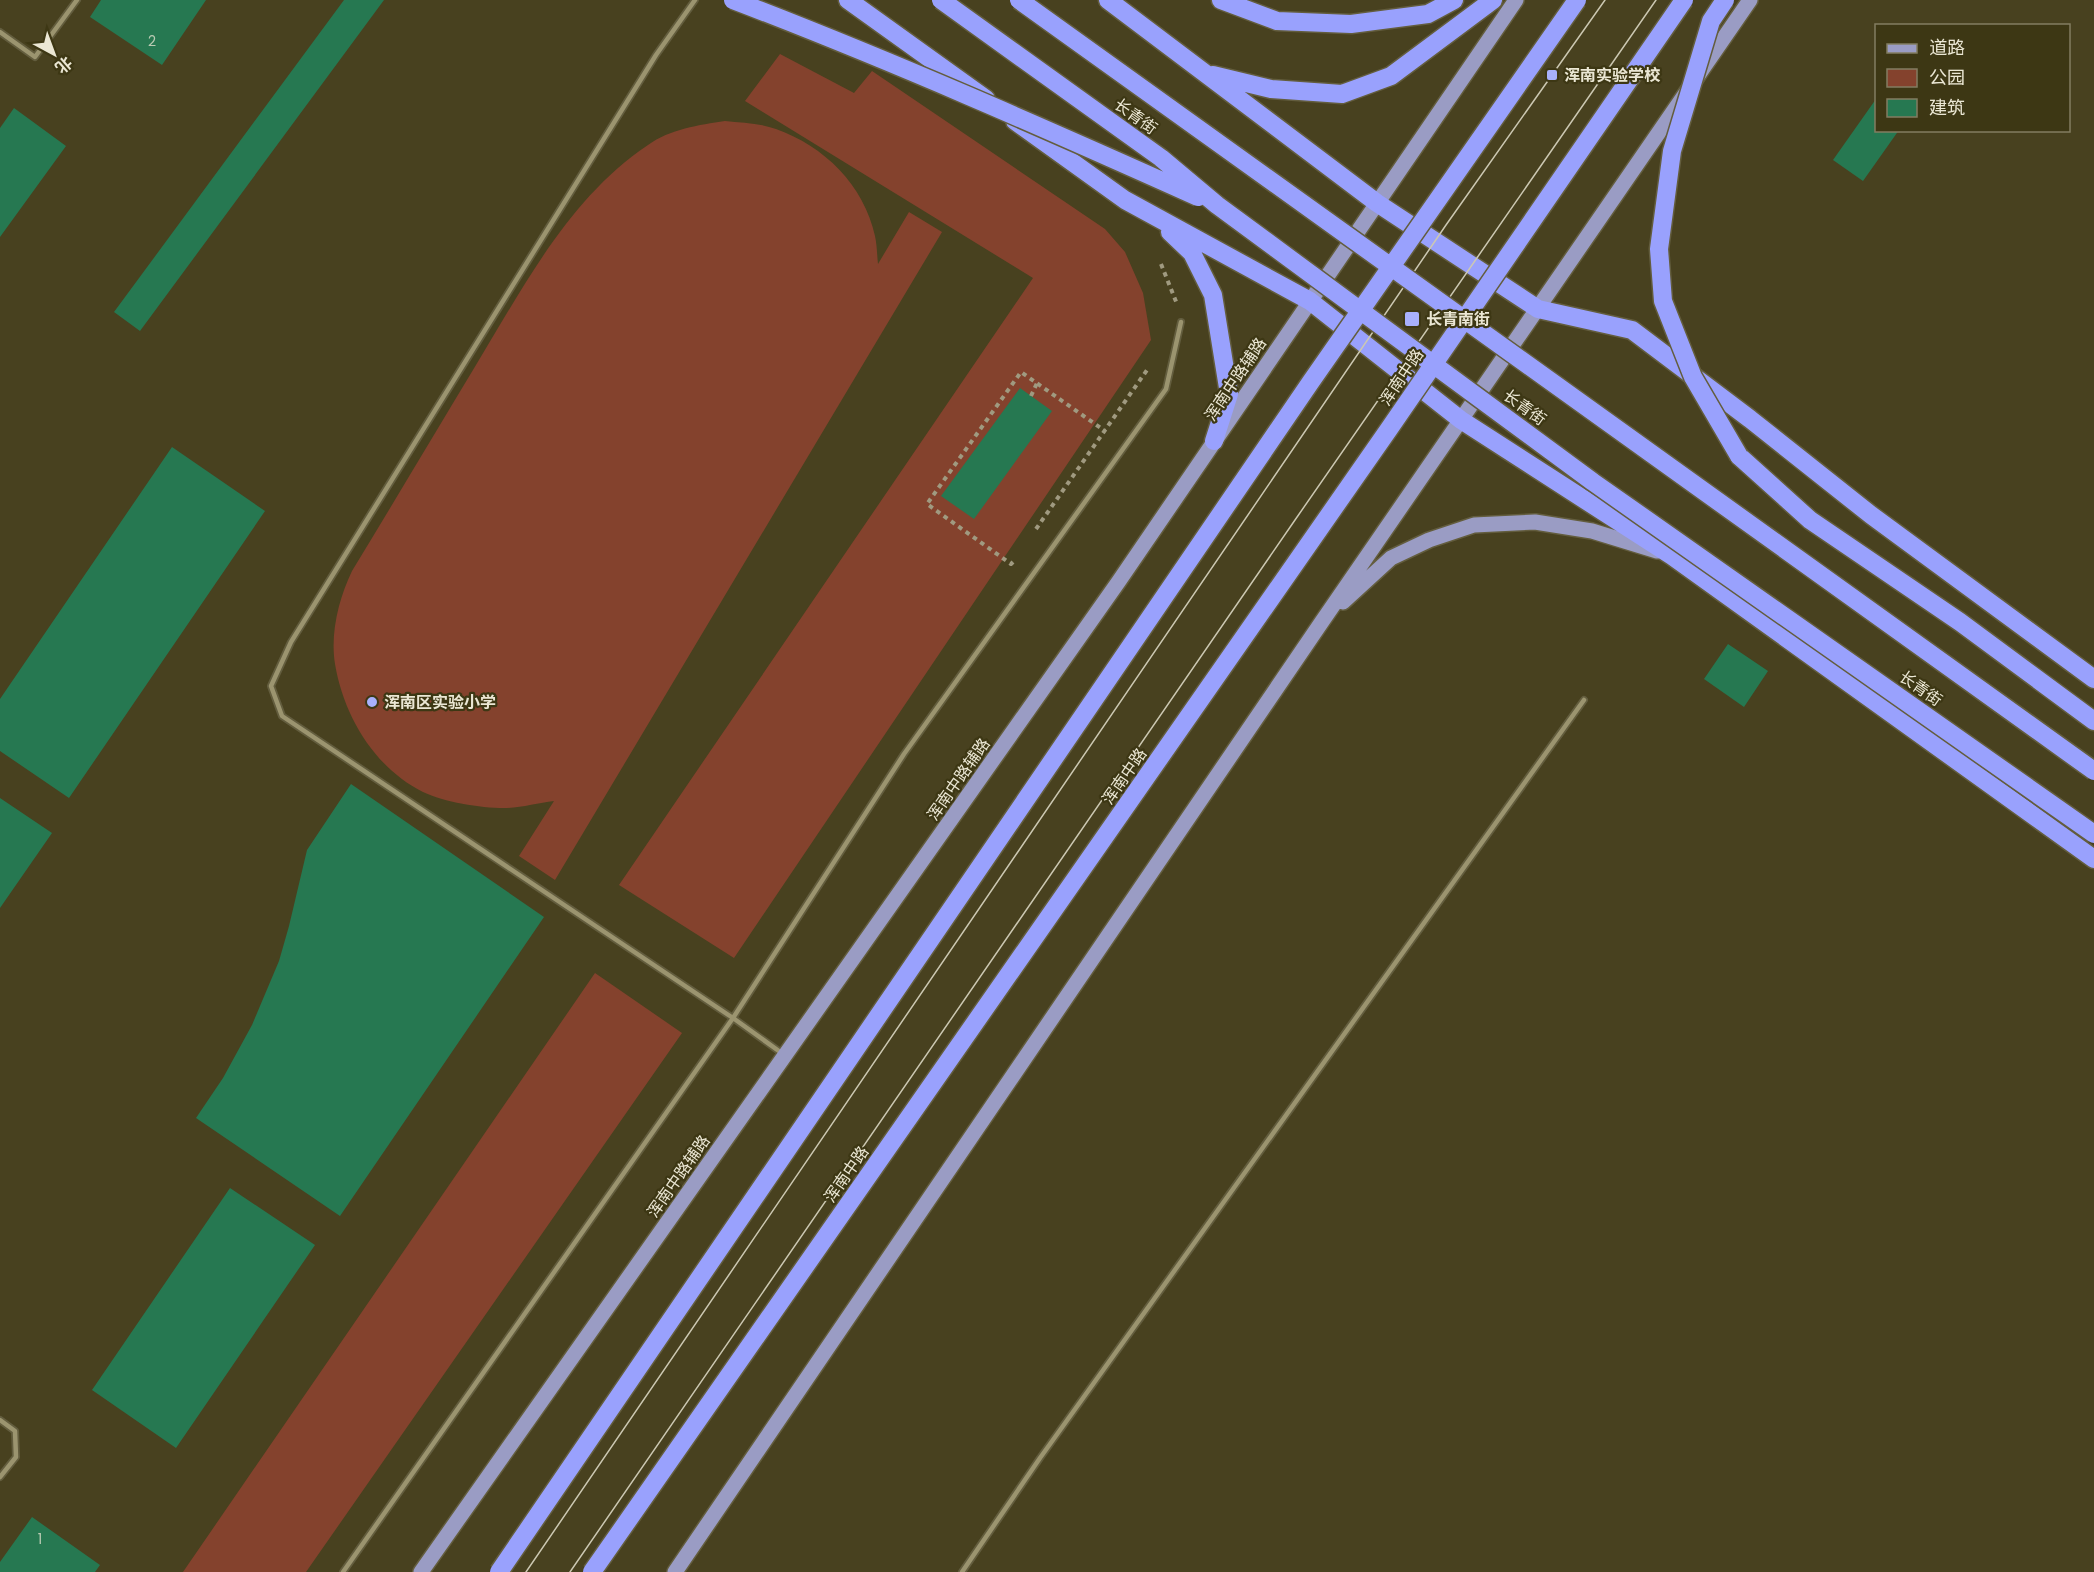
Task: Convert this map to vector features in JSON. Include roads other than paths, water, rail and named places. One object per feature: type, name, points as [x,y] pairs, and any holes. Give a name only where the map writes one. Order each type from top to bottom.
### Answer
[{"type":"highway","points":[[733,0],[997,107],[1216,205]]},
{"type":"highway","points":[[848,0],[1125,200],[1310,301],[1461,420],[1672,556],[2094,860]]},
{"type":"highway","name":"长青街","points":[[941,0],[1161,158],[1216,205],[1593,482],[2094,834]]},
{"type":"highway","name":"长青街","points":[[1019,0],[2094,771]]},
{"type":"highway","points":[[1108,0],[1377,203],[1538,309],[1632,330],[1750,419],[1871,515],[2094,679]]},
{"type":"highway","points":[[1221,0],[1277,21],[1351,24],[1428,14],[1454,0]]},
{"type":"highway","points":[[1204,73],[1271,89],[1342,94],[1391,76],[1493,0]]},
{"type":"highway","points":[[499,1572],[1310,383],[1577,0]]},
{"type":"highway","name":"浑南中路","points":[[592,1572],[1376,448],[1684,0]]},
{"type":"highway","points":[[1725,0],[1711,21],[1672,152],[1659,249],[1663,301],[1693,377],[1739,456],[1810,520],[1960,622],[2094,722]]},
{"type":"highway","points":[[1151,214],[1192,253],[1213,295],[1229,394],[1214,441]]},
{"type":"main road","name":"浑南中路辅路","points":[[421,1572],[1119,581],[1516,0]]},
{"type":"main road","points":[[675,1572],[1321,623],[1750,0]]},
{"type":"main road","points":[[1321,623],[1391,558],[1429,540],[1474,525],[1535,522],[1592,531],[1672,556]]},
{"type":"lane","points":[[0,32],[35,57],[77,0]]},
{"type":"lane","points":[[694,0],[656,55],[291,642],[271,686],[282,716],[785,1055]]},
{"type":"lane","points":[[343,1572],[733,1018],[904,754],[1166,389],[1181,322]]},
{"type":"lane","points":[[962,1572],[1047,1448],[1584,700]]},
{"type":"lane","points":[[0,1420],[15,1431],[16,1457],[0,1477]]},
{"type":"tram line","points":[[526,1572],[1446,225],[1605,0]]},
{"type":"tram line","points":[[570,1572],[1656,0]]},
{"type":"place","name":"浑南实验学校","points":[[1552,75]]},
{"type":"place","name":"长青南街","points":[[1412,319]]},
{"type":"place","name":"浑南区实验小学","points":[[372,702]]}]
